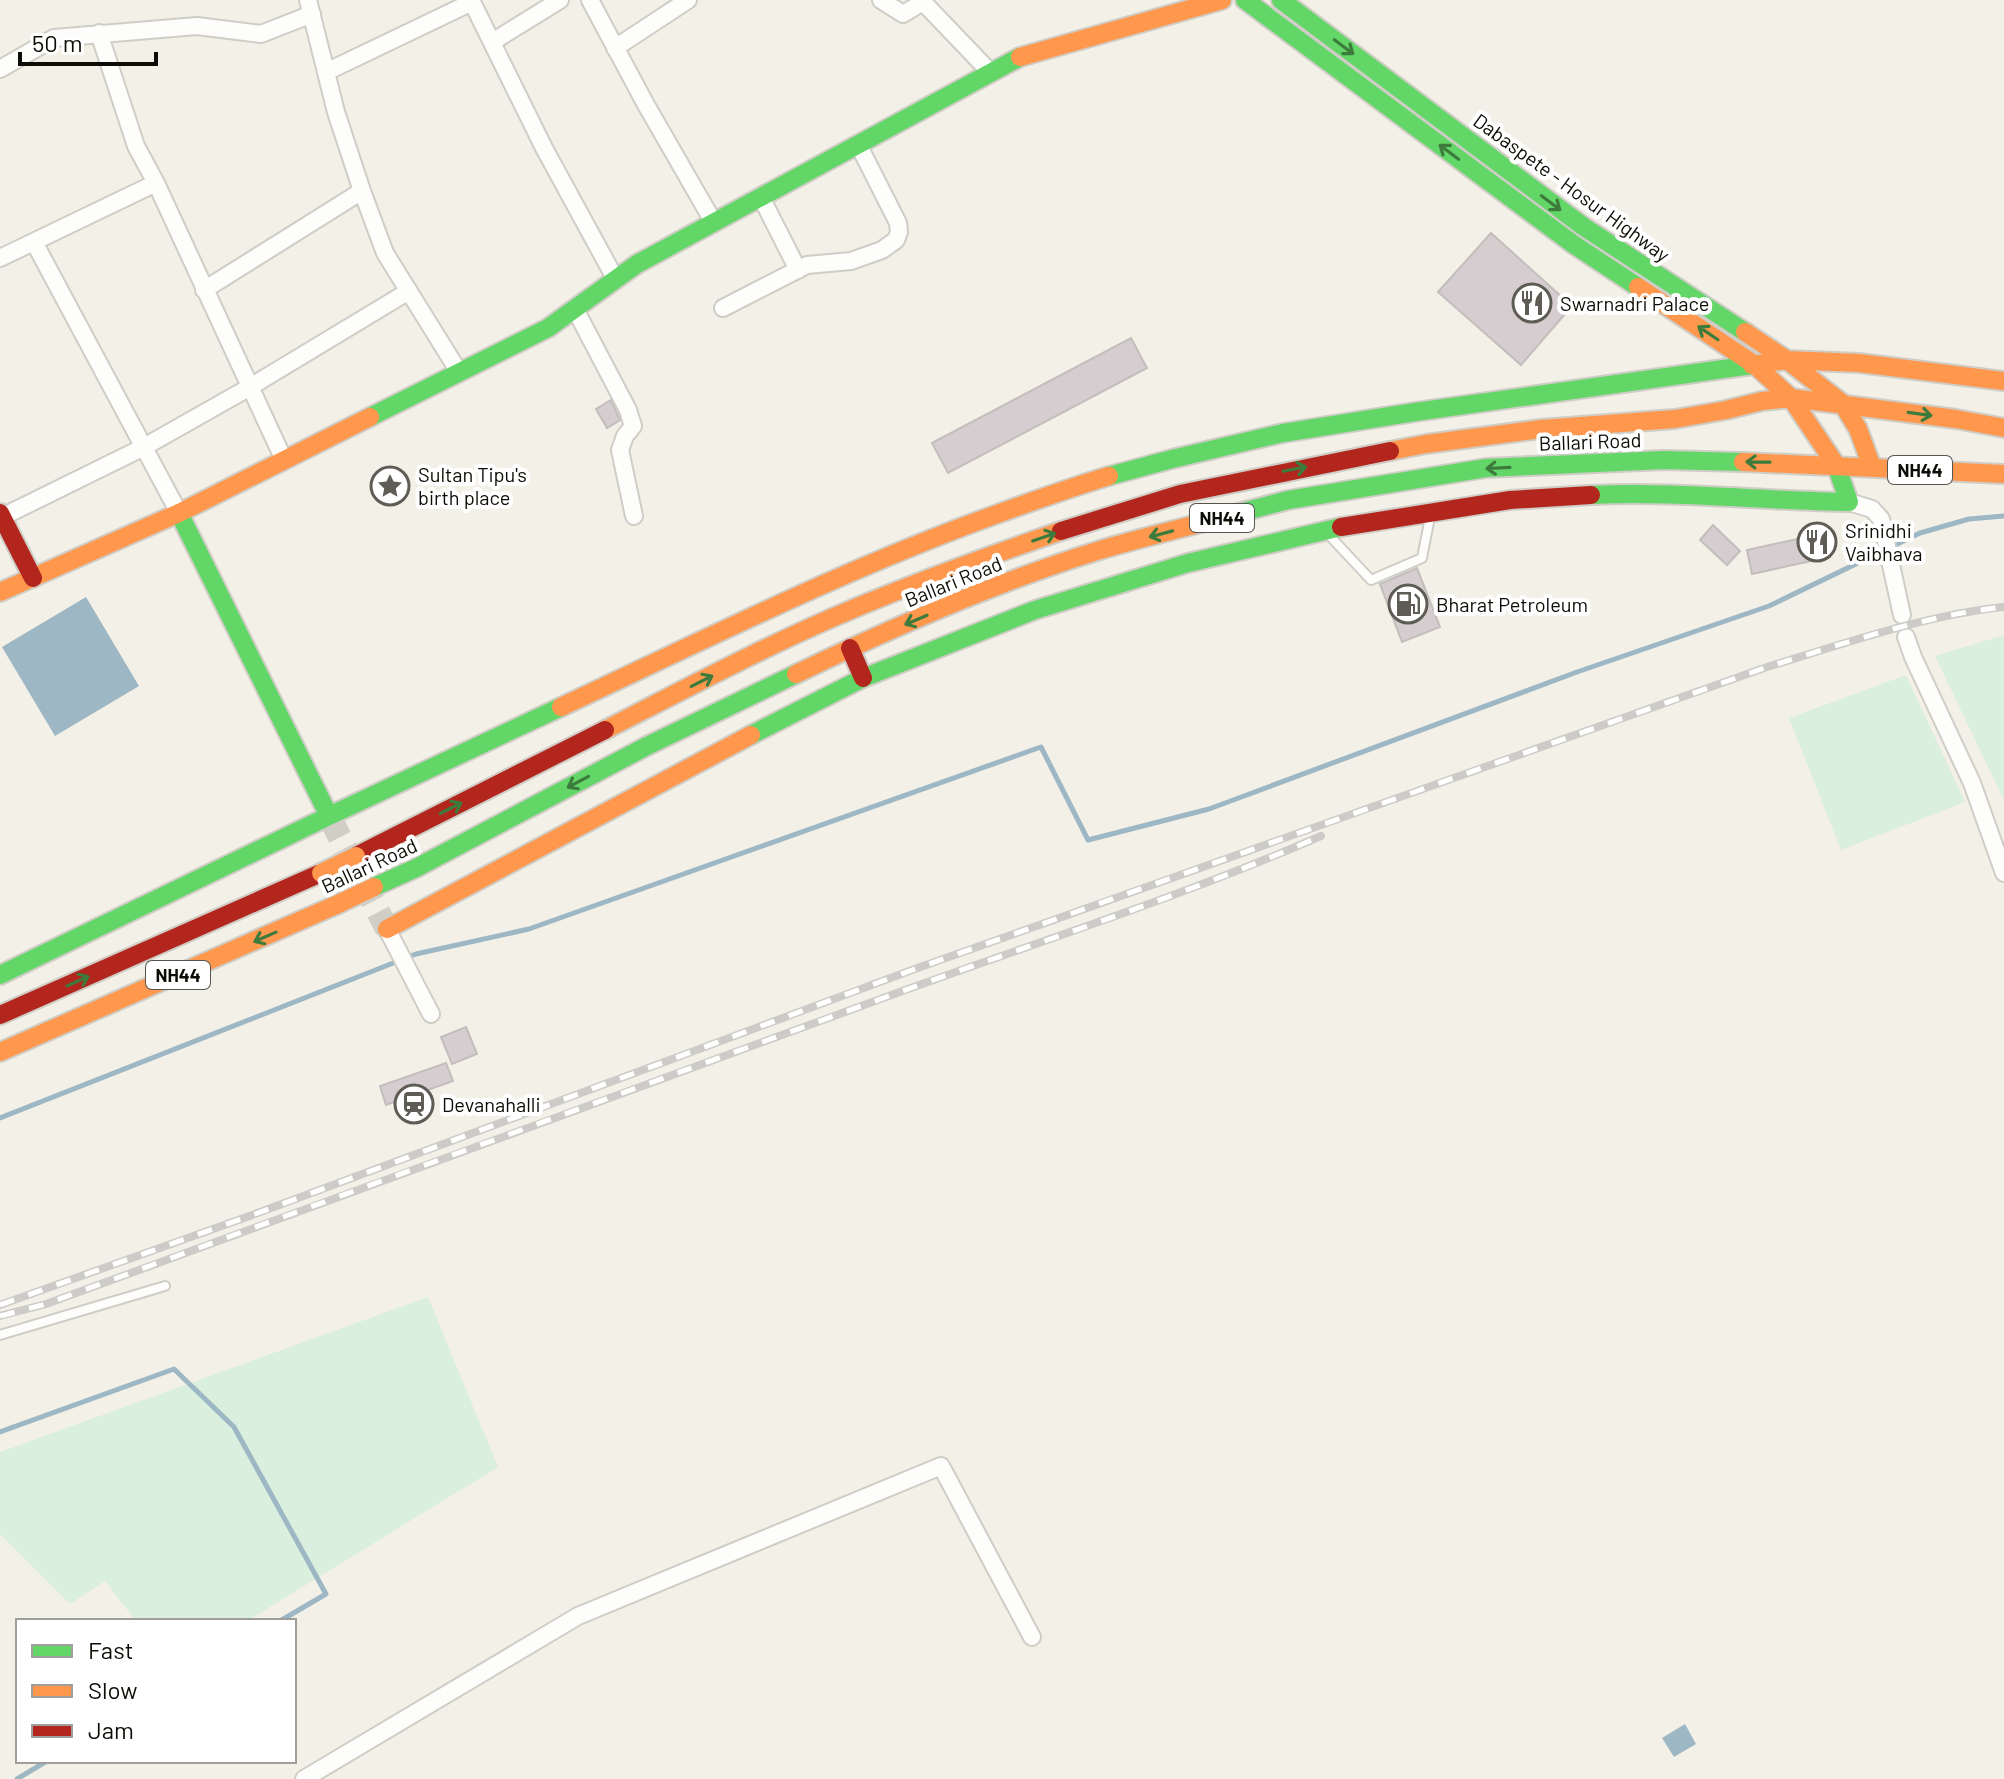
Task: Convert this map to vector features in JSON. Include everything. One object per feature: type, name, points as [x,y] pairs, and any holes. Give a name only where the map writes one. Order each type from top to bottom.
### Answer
[{"type":"main road","points":[[0,592],[179,513],[548,328],[637,264],[1014,59],[1222,0]]},
{"type":"main road","name":"Dabaspete - Hosur Highway","points":[[1245,0],[1573,244],[1755,365],[1791,398],[1836,465],[1849,502]]},
{"type":"main road","name":"Dabaspete - Hosur Highway","points":[[1281,0],[1584,227],[1787,360],[1842,403]]},
{"type":"main road","points":[[0,975],[329,816],[834,579],[947,532],[1081,484],[1283,433],[1787,360],[1859,363],[2004,381]]},
{"type":"main road","name":"NH44","points":[[1791,398],[2004,428]]},
{"type":"main road","name":"Ballari Road","points":[[0,1015],[321,873],[750,656],[834,617],[976,560],[1180,494],[1426,444],[1541,429],[1675,419],[1791,398]]},
{"type":"main road","points":[[1842,403],[1858,429],[1872,467]]},
{"type":"main road","name":"Ballari Road","points":[[0,1052],[416,868],[647,746],[850,648],[993,587],[1097,551],[1288,500],[1486,468],[1664,460],[2004,474]]},
{"type":"main road","points":[[387,929],[863,678],[1035,610],[1188,563],[1324,530],[1510,500],[1635,493],[1849,502]]},
{"type":"main road","points":[[179,513],[329,816]]},
{"type":"main road","points":[[1,515],[33,578]]},
{"type":"main road","points":[[850,648],[863,678]]},
{"type":"street","points":[[492,42],[560,0]]},
{"type":"street","points":[[590,0],[714,223]]},
{"type":"street","points":[[615,48],[688,0]]},
{"type":"street","points":[[881,0],[903,14],[923,2],[990,72]]},
{"type":"street","points":[[326,72],[472,1],[544,148],[616,280]]},
{"type":"street","points":[[0,69],[54,38],[197,26],[261,34],[310,7],[336,112],[385,253],[459,372]]},
{"type":"street","points":[[99,33],[136,146],[284,460]]},
{"type":"street","points":[[723,308],[807,265],[851,261],[882,250],[896,240],[898,223],[858,144]]},
{"type":"street","points":[[0,258],[156,183]]},
{"type":"street","points":[[204,290],[362,191]]},
{"type":"street","points":[[761,197],[798,270]]},
{"type":"street","points":[[34,242],[179,513]]},
{"type":"street","points":[[1,515],[144,447],[409,291]]},
{"type":"street","points":[[575,309],[628,410],[633,426],[620,450],[634,516]]},
{"type":"street","points":[[1849,502],[1872,509],[1881,519],[1902,615]]},
{"type":"street","points":[[1906,637],[1972,783],[2004,873]]},
{"type":"street","points":[[387,929],[431,1014]]},
{"type":"street","points":[[304,1779],[578,1616],[941,1466],[1032,1637]]},
{"type":"lane","points":[[1324,530],[1371,580],[1422,558],[1431,512]]},
{"type":"lane","points":[[0,1335],[165,1286]]},
{"type":"green space","points":[[2004,636],[2004,800],[1935,656]]},
{"type":"green space","points":[[1906,675],[1965,802],[1841,850],[1789,718]]},
{"type":"green space","points":[[428,1297],[498,1467],[250,1619],[134,1619],[105,1581],[70,1604],[0,1534],[0,1452]]},
{"type":"water","points":[[86,597],[139,686],[55,736],[2,647]]},
{"type":"water","points":[[1685,1724],[1696,1744],[1674,1757],[1662,1738]]},
{"type":"building","points":[[1491,233],[1572,306],[1521,365],[1438,292]]},
{"type":"building","points":[[1131,338],[1147,368],[948,473],[932,443]]},
{"type":"building","points":[[611,400],[620,420],[607,428],[596,409]]},
{"type":"building","points":[[1713,525],[1740,551],[1727,565],[1700,540]]},
{"type":"building","points":[[1825,533],[1830,557],[1752,574],[1747,550]]},
{"type":"building","points":[[1417,568],[1440,627],[1402,642],[1380,584]]},
{"type":"building","points":[[466,1027],[477,1054],[452,1064],[441,1037]]},
{"type":"building","points":[[446,1063],[453,1081],[386,1105],[380,1086]]},
{"type":"waterway","points":[[0,1118],[416,954],[529,929],[1041,747],[1088,840],[1209,809],[1577,672],[1769,606],[1920,533],[1969,519],[2004,516]]},
{"type":"waterway","points":[[0,1432],[174,1369],[234,1427],[326,1594],[283,1619]]},
{"type":"waterway","points":[[17,1779],[44,1763]]},
{"type":"tunnel","points":[[329,816],[387,929]]},
{"type":"railway","points":[[0,1305],[255,1214],[912,970],[1767,667],[1914,623],[2004,607]]},
{"type":"railway","points":[[0,1316],[46,1304],[1159,900],[1321,836]]},
{"type":"traffic: fast","points":[[1245,0],[1573,244],[1638,287]]},
{"type":"traffic: fast","points":[[1281,0],[1584,227],[1745,332]]},
{"type":"traffic: fast","points":[[370,417],[548,328],[637,264],[1020,57]]},
{"type":"traffic: fast","points":[[1109,476],[1283,433],[1752,365]]},
{"type":"traffic: fast","points":[[1216,519],[1288,500],[1486,468],[1664,460],[1743,462]]},
{"type":"traffic: fast","points":[[1591,495],[1656,494],[1849,502],[1836,465]]},
{"type":"traffic: fast","points":[[179,513],[329,816]]},
{"type":"traffic: fast","points":[[751,735],[863,678],[1035,610],[1188,563],[1341,527]]},
{"type":"traffic: fast","points":[[374,887],[647,746],[796,674]]},
{"type":"traffic: fast","points":[[0,975],[561,707]]},
{"type":"traffic: slow","points":[[1020,57],[1222,0]]},
{"type":"traffic: slow","points":[[1638,287],[1755,365],[1791,398],[1836,465]]},
{"type":"traffic: slow","points":[[1745,332],[1842,403],[1858,429],[1872,467]]},
{"type":"traffic: slow","points":[[1752,365],[1787,360],[1859,363],[2004,381]]},
{"type":"traffic: slow","points":[[1390,451],[1541,429],[1675,419],[1791,398],[2004,428]]},
{"type":"traffic: slow","points":[[0,592],[179,513],[370,417]]},
{"type":"traffic: slow","points":[[1743,462],[2004,474]]},
{"type":"traffic: slow","points":[[561,707],[888,557],[1000,513],[1109,476]]},
{"type":"traffic: slow","points":[[796,674],[907,623],[1020,577],[1112,547],[1216,519]]},
{"type":"traffic: slow","points":[[605,730],[747,657],[834,617],[1061,531]]},
{"type":"traffic: slow","points":[[387,929],[751,735]]},
{"type":"traffic: slow","points":[[321,873],[356,856]]},
{"type":"traffic: slow","points":[[336,905],[374,887]]},
{"type":"traffic: slow","points":[[0,1052],[336,905]]},
{"type":"traffic: jam","points":[[1061,531],[1180,494],[1390,451]]},
{"type":"traffic: jam","points":[[1341,527],[1510,500],[1591,495]]},
{"type":"traffic: jam","points":[[0,513],[33,578]]},
{"type":"traffic: jam","points":[[850,648],[863,678]]},
{"type":"traffic: jam","points":[[356,856],[605,730]]},
{"type":"traffic: jam","points":[[0,1015],[321,873]]},
{"type":"place","name":"Swarnadri Palace","points":[[1532,303]]},
{"type":"place","name":"Sultan Tipu's birth place","points":[[390,486]]},
{"type":"place","name":"Srinidhi Vaibhava","points":[[1817,542]]},
{"type":"place","name":"Bharat Petroleum","points":[[1408,604]]},
{"type":"place","name":"Devanahalli","points":[[414,1104]]}]
